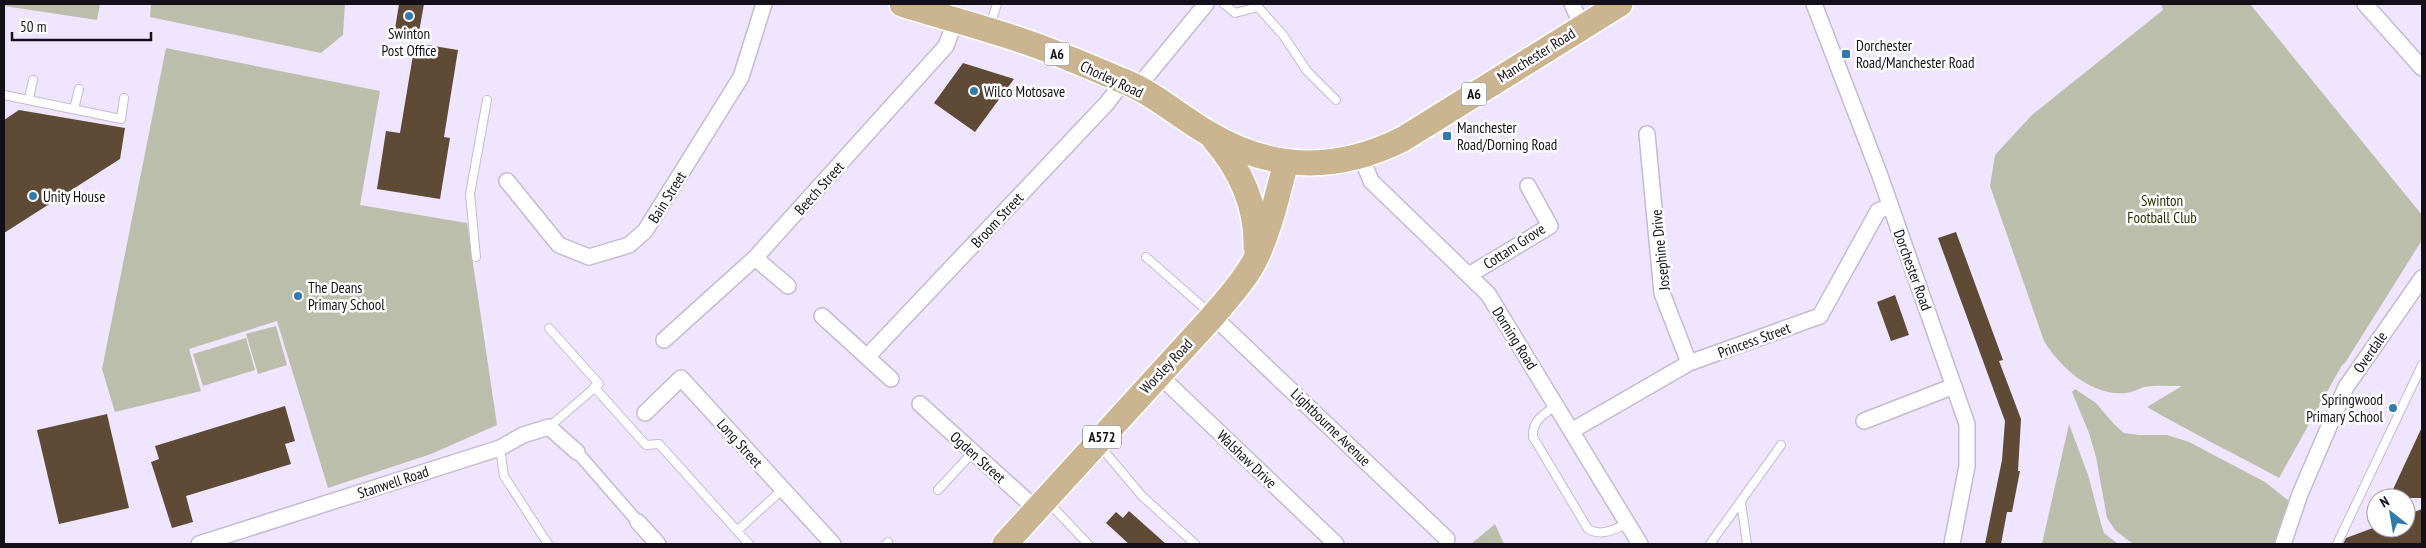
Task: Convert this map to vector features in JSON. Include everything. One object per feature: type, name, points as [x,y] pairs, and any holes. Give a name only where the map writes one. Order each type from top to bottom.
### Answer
[{"type":"main road","name":"Chorley Road","points":[[902,4],[1027,42],[1130,84],[1210,134],[1263,157],[1286,162]]},
{"type":"main road","name":"Manchester Road","points":[[1286,162],[1312,164],[1338,162],[1381,150],[1403,139],[1577,15],[1620,4]]},
{"type":"main road","points":[[1210,134],[1232,162],[1248,196],[1254,221],[1255,260]]},
{"type":"main road","name":"Worsley Road","points":[[1005,544],[1158,374],[1213,316],[1242,280],[1255,260],[1270,220],[1286,162]]},
{"type":"street","name":"Bain Street","points":[[507,181],[559,245],[589,257],[629,245],[645,231],[741,77],[764,4]]},
{"type":"street","name":"Broom Street","points":[[867,357],[1107,103],[1130,84],[1206,4]]},
{"type":"street","name":"Dorchester Road","points":[[1814,4],[1890,206],[1967,424],[1967,466],[1952,544]]},
{"type":"street","points":[[2365,4],[2422,68]]},
{"type":"street","name":"Beech Street","points":[[664,340],[755,258],[946,46],[955,21]]},
{"type":"street","name":"Josephine Drive","points":[[1648,134],[1662,293],[1689,363]]},
{"type":"street","name":"Dorning Road","points":[[1361,156],[1371,180],[1488,294],[1640,544]]},
{"type":"street","name":"Cottam Grove","points":[[1469,275],[1550,226],[1528,186]]},
{"type":"street","name":"Princess Street","points":[[1572,430],[1689,363],[1820,316],[1878,211],[1890,206]]},
{"type":"street","points":[[755,258],[788,286]]},
{"type":"street","name":"Overdale","points":[[2283,544],[2300,494],[2346,387],[2422,278]]},
{"type":"street","points":[[822,316],[891,379]]},
{"type":"street","name":"Lightbourne Avenue","points":[[1213,316],[1447,539]]},
{"type":"street","name":"Walshaw Drive","points":[[1158,374],[1336,544]]},
{"type":"street","name":"Long Street","points":[[644,413],[681,378],[833,544]]},
{"type":"street","points":[[1864,421],[1954,386]]},
{"type":"street","name":"Ogden Street","points":[[920,404],[973,452],[1041,505]]},
{"type":"street","points":[[549,427],[577,452],[658,544]]},
{"type":"street","name":"Stanwell Road","points":[[199,544],[500,448],[523,436],[549,427]]},
{"type":"lane","points":[[989,30],[997,4]]},
{"type":"lane","points":[[1224,4],[1235,13],[1258,7],[1283,34],[1307,71],[1336,100]]},
{"type":"lane","points":[[29,99],[33,80]]},
{"type":"lane","points":[[74,109],[79,89]]},
{"type":"lane","points":[[4,95],[121,119],[124,98]]},
{"type":"lane","points":[[476,257],[470,194],[487,100]]},
{"type":"lane","points":[[1146,257],[1213,316]]},
{"type":"lane","points":[[549,328],[599,384],[549,427]]},
{"type":"lane","points":[[2337,544],[2422,365]]},
{"type":"lane","points":[[594,387],[646,445],[659,444],[749,544]]},
{"type":"lane","points":[[1557,405],[1538,418],[1533,427],[1533,437],[1588,529],[1596,533],[1606,533],[1627,524]]},
{"type":"lane","points":[[1097,442],[1142,496],[1195,544]]},
{"type":"lane","points":[[1710,544],[1781,445]]},
{"type":"lane","points":[[500,448],[504,476],[548,544]]},
{"type":"lane","points":[[938,490],[973,452]]},
{"type":"lane","points":[[737,531],[783,489]]},
{"type":"lane","points":[[1741,502],[1746,544]]},
{"type":"lane","points":[[1041,505],[1088,544]]},
{"type":"green space","points":[[4,4],[100,4],[97,20],[4,6]]},
{"type":"green space","points":[[151,4],[345,4],[343,35],[321,53],[150,17]]},
{"type":"green space","name":"Swinton Football Club","points":[[2161,4],[2250,4],[2422,215],[2422,240],[2342,365],[2279,478],[2147,407],[2182,386],[2149,386],[2127,393],[2112,393],[2089,385],[2059,361],[2044,341],[1990,186],[1995,155],[2032,115],[2163,10]]},
{"type":"green space","name":"The Deans Primary School","points":[[166,48],[380,91],[360,205],[467,223],[497,425],[431,454],[328,488],[277,321],[189,349],[201,391],[115,412],[102,369]]},
{"type":"green space","points":[[276,326],[287,365],[258,374],[246,334]]},
{"type":"green space","points":[[246,338],[255,370],[203,386],[193,354]]},
{"type":"green space","points":[[2075,389],[2096,403],[2124,433],[2167,435],[2189,442],[2265,482],[2289,501],[2274,544],[2133,544],[2115,530],[2107,518],[2096,457],[2089,433],[2072,392]]},
{"type":"green space","points":[[2069,424],[2088,475],[2104,533],[2118,544],[2042,544]]},
{"type":"green space","points":[[1495,524],[1504,544],[1471,544]]},
{"type":"building","name":"Swinton Post Office","points":[[399,4],[424,4],[419,32],[395,29]]},
{"type":"building","points":[[415,43],[458,50],[444,137],[450,138],[440,199],[377,189],[386,131],[400,133]]},
{"type":"building","name":"Wilco Motosave","points":[[963,63],[1014,79],[975,132],[934,103]]},
{"type":"building","name":"Unity House","points":[[19,110],[125,128],[120,159],[4,233],[4,120]]},
{"type":"building","points":[[1956,232],[2003,360],[1999,361],[2021,419],[2018,471],[2020,471],[2012,512],[2007,512],[2001,544],[1985,544],[2002,460],[2005,421],[1938,238]]},
{"type":"building","points":[[1895,295],[1909,335],[1891,341],[1877,302]]},
{"type":"building","points":[[285,406],[295,441],[285,444],[291,464],[186,496],[193,522],[172,528],[151,462],[159,459],[155,446]]},
{"type":"building","points":[[107,414],[129,508],[59,524],[37,430]]},
{"type":"building","points":[[2422,427],[2422,498],[2416,498],[2416,488],[2394,488]]},
{"type":"building","points":[[2422,509],[2422,544],[2343,544],[2346,538],[2366,531],[2366,538],[2416,538],[2416,511]]},
{"type":"building","points":[[1129,511],[1166,544],[1129,544],[1106,523],[1116,512],[1123,518]]},
{"type":"place","name":"Swinton Post Office","points":[[409,16]]},
{"type":"place","name":"Dorchester Road/Manchester Road","points":[[1846,54]]},
{"type":"place","name":"Wilco Motosave","points":[[974,91]]},
{"type":"place","name":"Manchester Road/Dorning Road","points":[[1447,136]]},
{"type":"place","name":"Unity House","points":[[33,196]]},
{"type":"place","name":"The Deans Primary School","points":[[298,296]]},
{"type":"place","name":"Springwood Primary School","points":[[2393,408]]}]
